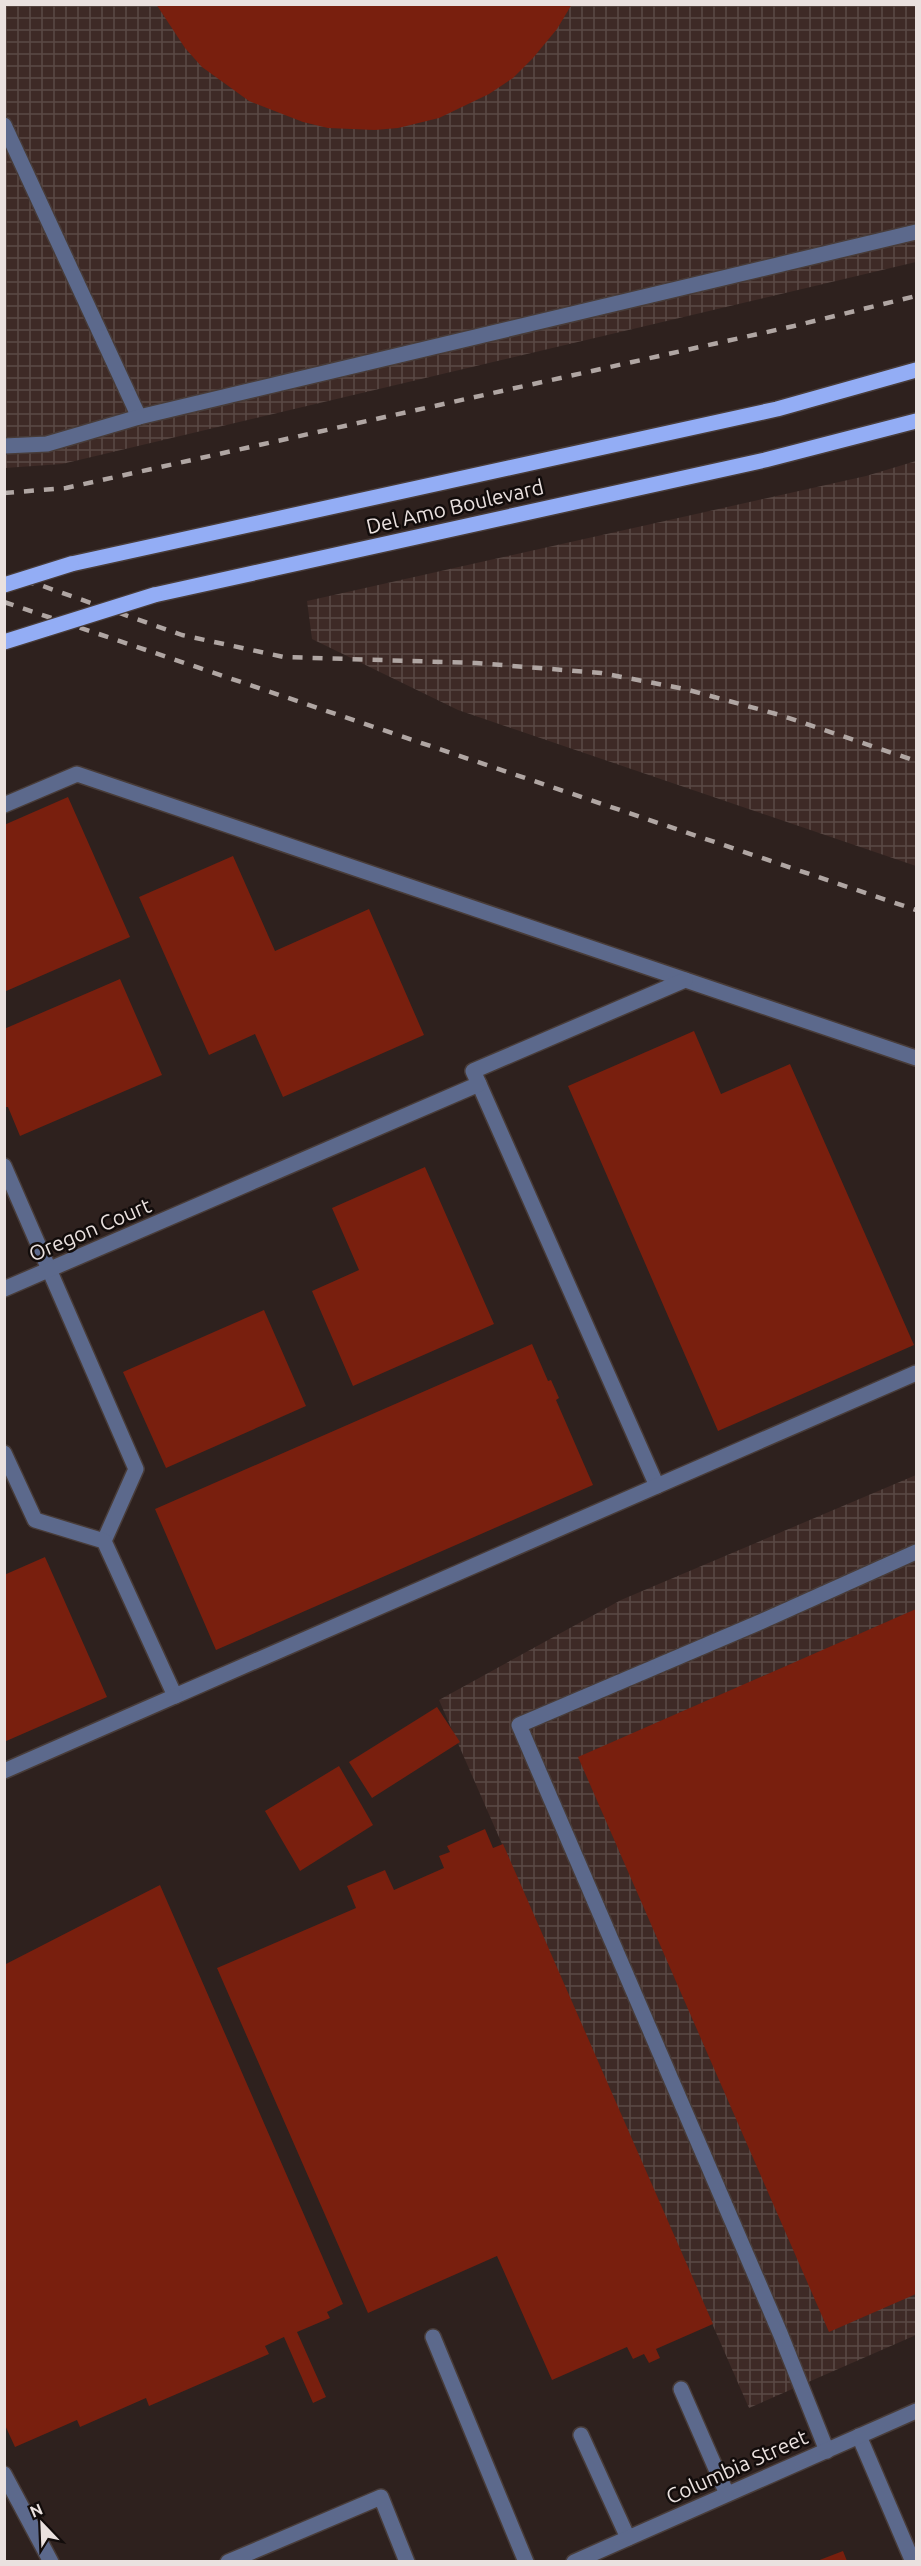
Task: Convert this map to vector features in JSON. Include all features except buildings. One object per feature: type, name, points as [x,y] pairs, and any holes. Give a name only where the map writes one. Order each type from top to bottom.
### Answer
[{"type":"main road","name":"Del Amo Boulevard","points":[[4,585],[71,564],[777,409],[916,370]]},
{"type":"main road","name":"Del Amo Boulevard","points":[[4,642],[154,595],[765,460],[916,422]]},
{"type":"street","points":[[4,125],[139,417]]},
{"type":"street","points":[[4,446],[47,444],[139,417],[916,232]]},
{"type":"street","points":[[4,805],[77,774],[916,1059]]},
{"type":"street","points":[[657,1486],[473,1071],[685,980]]},
{"type":"street","name":"Oregon Court","points":[[4,1289],[479,1084]]},
{"type":"street","points":[[4,1166],[51,1269],[136,1469],[104,1541]]},
{"type":"street","points":[[4,1771],[916,1373]]},
{"type":"street","points":[[4,1453],[35,1520],[104,1541],[175,1696]]},
{"type":"street","points":[[827,2451],[777,2325],[519,1725],[758,1623],[916,1552]]},
{"type":"street","points":[[433,2337],[526,2562]]},
{"type":"street","points":[[681,2389],[728,2494]]},
{"type":"street","name":"Columbia Street","points":[[574,2562],[916,2411]]},
{"type":"street","points":[[581,2435],[628,2538]]},
{"type":"street","points":[[859,2436],[913,2562]]},
{"type":"street","points":[[4,2474],[51,2562]]},
{"type":"street","points":[[228,2562],[381,2497],[407,2562]]},
{"type":"shaded area","points":[[5,5],[916,5],[916,262],[62,464],[5,468]]},
{"type":"shaded area","points":[[916,461],[916,866],[458,710],[312,639],[307,601],[866,476]]},
{"type":"shaded area","points":[[916,1475],[916,2335],[749,2408],[439,1700],[621,1600]]},
{"type":"railway","points":[[4,493],[66,488],[794,326],[916,296]]},
{"type":"railway","points":[[4,579],[37,584],[182,635],[284,657],[476,663],[601,673],[685,689],[780,715],[916,761]]},
{"type":"railway","points":[[4,602],[916,910]]}]
